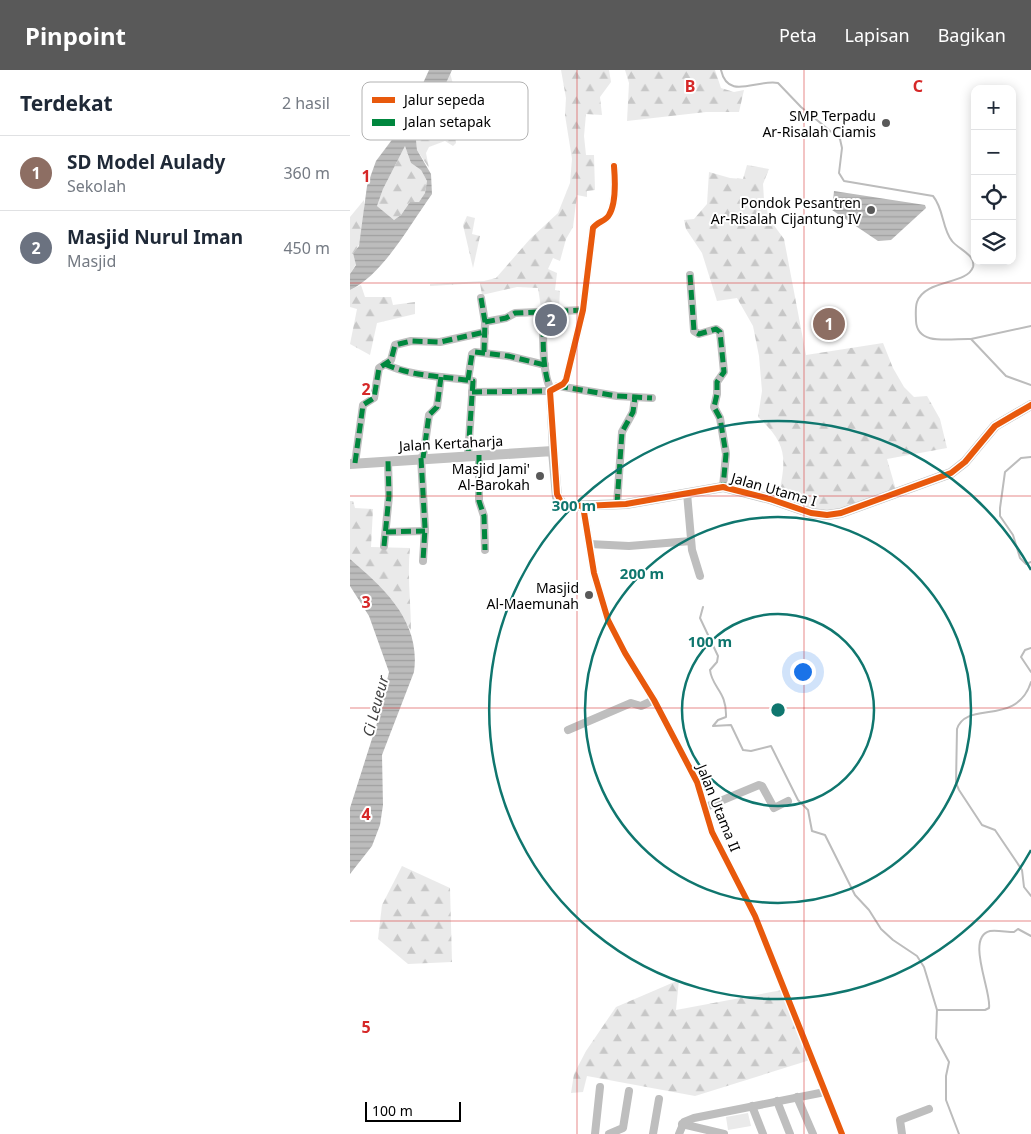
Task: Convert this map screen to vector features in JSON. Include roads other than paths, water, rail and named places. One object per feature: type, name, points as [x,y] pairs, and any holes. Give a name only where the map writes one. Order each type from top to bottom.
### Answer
[{"type":"street","points":[[553,388],[566,380],[583,310],[594,226],[607,218],[610,212],[614,187],[614,166]]},
{"type":"street","points":[[690,274],[694,331],[699,334],[716,329],[720,332],[724,372],[717,382],[717,396],[714,407],[720,418],[726,454],[724,488]]},
{"type":"street","points":[[481,298],[485,322],[484,352]]},
{"type":"street","points":[[485,322],[508,318],[514,313],[583,310]]},
{"type":"street","points":[[545,312],[542,329],[545,366],[553,388],[553,452]]},
{"type":"street","points":[[353,464],[363,405],[374,398],[379,370],[390,360],[394,346],[410,341],[440,342],[485,332]]},
{"type":"street","points":[[468,380],[473,353],[484,352],[545,366]]},
{"type":"street","points":[[385,364],[399,370],[474,381],[468,456]]},
{"type":"street","points":[[423,561],[425,531],[422,458],[429,416],[436,407],[441,377]]},
{"type":"street","points":[[472,392],[553,388],[652,398]]},
{"type":"street","points":[[617,504],[622,432],[633,412],[635,397]]},
{"type":"street","name":"Jalan Utama I","points":[[553,452],[558,500],[565,506],[617,504],[724,488],[770,499],[811,513],[827,515],[841,513],[951,473],[966,462],[995,426],[1031,405]]},
{"type":"street","name":"Jalan Kertaharja","points":[[353,464],[388,460],[553,452]]},
{"type":"street","points":[[479,455],[479,501],[484,516],[485,550]]},
{"type":"street","points":[[384,546],[388,460]]},
{"type":"street","points":[[687,493],[691,541],[700,576]]},
{"type":"street","name":"Jalan Utama II","points":[[584,506],[595,581],[608,620],[697,782],[715,838],[755,916],[842,1134]]},
{"type":"street","points":[[386,532],[425,531]]},
{"type":"street","points":[[589,544],[629,546],[691,541]]},
{"type":"street","points":[[568,730],[631,703],[642,706],[653,700]]},
{"type":"street","points":[[706,807],[758,785],[762,786],[774,808],[788,801]]},
{"type":"street","points":[[595,1134],[600,1087]]},
{"type":"street","points":[[609,1134],[623,1128],[629,1091]]},
{"type":"street","points":[[678,1134],[682,1124],[694,1118],[825,1092]]},
{"type":"street","points":[[798,1097],[813,1134]]},
{"type":"street","points":[[653,1134],[659,1099]]},
{"type":"street","points":[[777,1102],[790,1134]]},
{"type":"street","points":[[752,1106],[763,1134]]},
{"type":"street","points":[[902,1134],[900,1120],[929,1108]]},
{"type":"street","points":[[682,1124],[724,1134]]},
{"type":"waterway","points":[[721,70],[730,85],[736,87],[778,83],[801,107],[840,139],[842,148],[839,173],[844,181],[933,196],[937,201],[946,231],[952,241],[972,259],[973,267],[963,277],[928,289],[921,295],[916,307],[918,329],[922,335],[929,338],[946,340],[971,339],[1006,376],[1031,385]]},
{"type":"waterway","points":[[971,339],[1031,326]]},
{"type":"waterway","points":[[1031,457],[1021,458],[1005,472],[1000,508],[1000,516],[1013,535],[1020,558],[1026,564],[1031,562]]},
{"type":"waterway","points":[[703,607],[700,618],[718,656],[717,662],[710,670],[711,676],[722,695],[726,708],[726,717],[718,720],[713,726],[731,725],[743,750],[751,751],[771,746],[798,800],[808,810],[812,831],[825,835],[855,895],[869,910],[881,929],[893,940],[917,956],[924,967],[937,1010],[936,1038],[949,1062],[946,1076],[946,1100],[959,1134]]},
{"type":"waterway","points":[[1031,648],[1025,650],[1021,657],[1031,672]]},
{"type":"waterway","points":[[1031,682],[1024,696],[1015,704],[1004,709],[981,713],[962,720],[957,729],[956,783],[982,825],[995,830],[1022,870],[1024,887],[1031,896]]},
{"type":"waterway","points":[[937,1010],[985,1010],[989,1008],[979,954],[983,935],[990,931],[1014,932],[1018,929],[1031,936]]},
{"type":"place","name":"SMP Terpadu Ar-Risalah Ciamis","points":[[886,123]]},
{"type":"place","name":"Pondok Pesantren Ar-Risalah Cijantung IV","points":[[871,210]]},
{"type":"place","name":"Masjid Nurul Iman","points":[[551,320]]},
{"type":"place","name":"SD Model Aulady","points":[[829,324]]},
{"type":"place","name":"Masjid Jami' Al-Barokah","points":[[540,476]]},
{"type":"place","name":"Masjid Al-Maemunah","points":[[589,595]]},
{"type":"water label","name":"Ci Leueur","points":[[375,706]]}]
